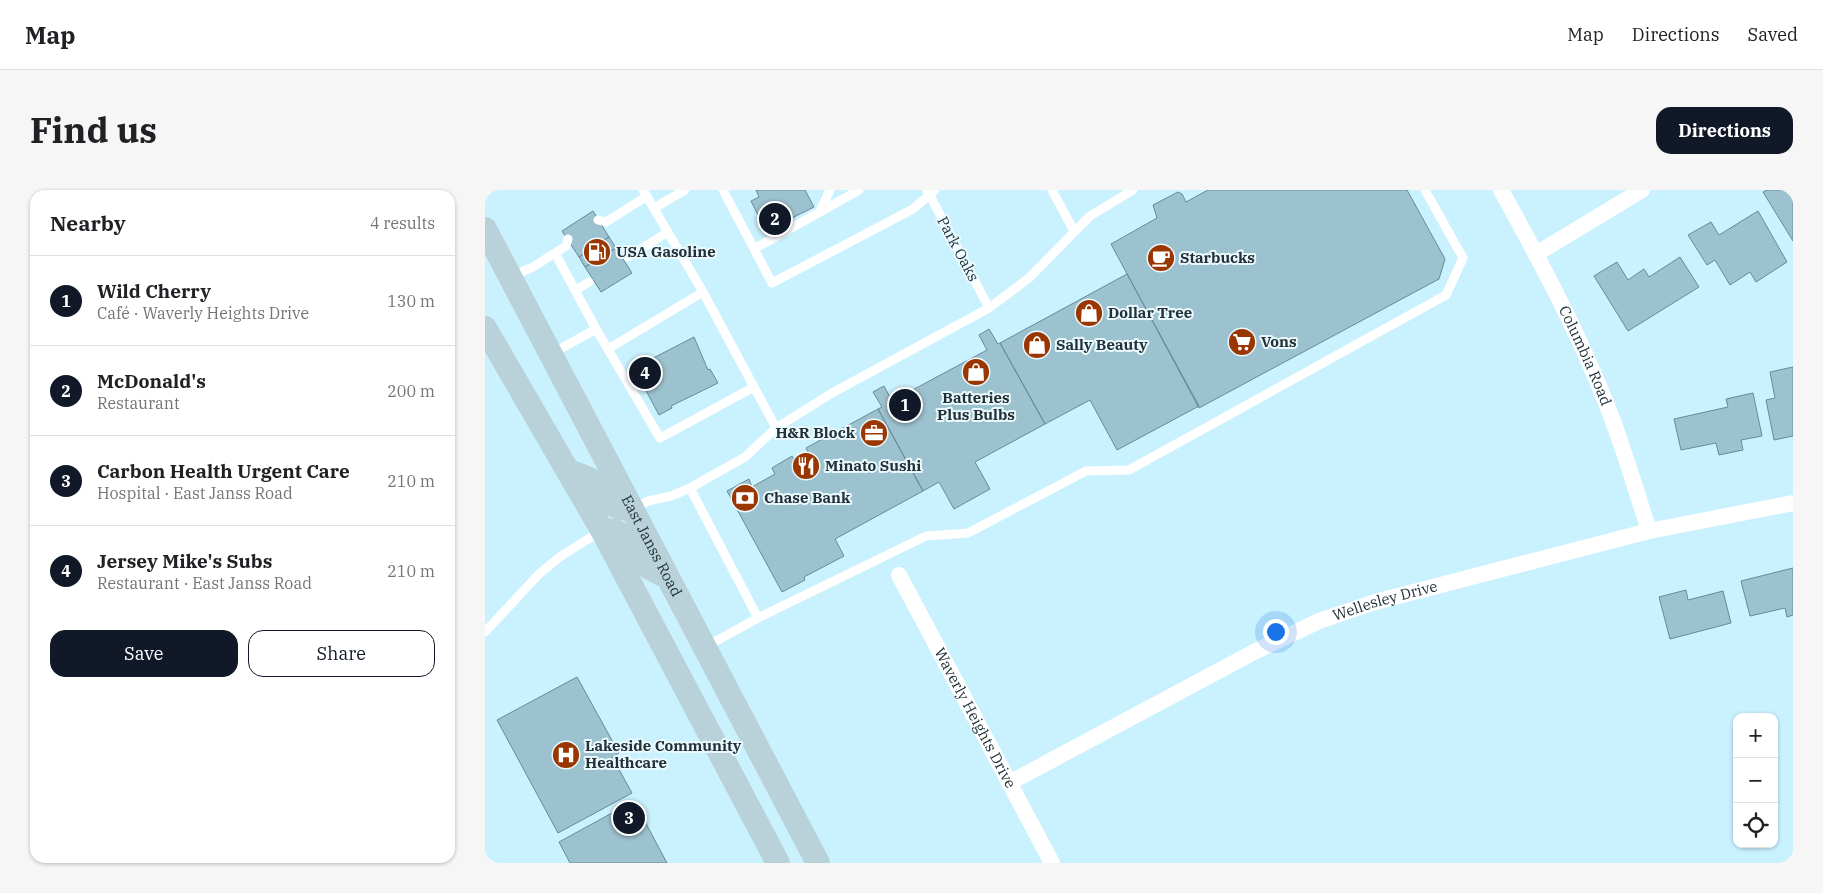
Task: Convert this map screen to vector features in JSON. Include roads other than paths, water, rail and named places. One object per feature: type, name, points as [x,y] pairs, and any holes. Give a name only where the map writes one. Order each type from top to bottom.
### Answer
[{"type":"main road","name":"East Janss Road","points":[[485,229],[818,863]]},
{"type":"main road","points":[[485,328],[602,530],[778,863]]},
{"type":"main road","points":[[568,471],[594,481],[611,503],[621,509],[631,509]]},
{"type":"main road","points":[[602,530],[615,531],[623,536],[643,564],[667,577]]},
{"type":"street","name":"Columbia Road","points":[[1501,190],[1536,254],[1585,353],[1608,407],[1649,531]]},
{"type":"street","points":[[1536,254],[1642,190]]},
{"type":"street","name":"Wellesley Drive","points":[[1009,783],[1254,652],[1319,620],[1375,602],[1649,531],[1793,503]]},
{"type":"street","name":"Waverly Heights Drive","points":[[899,575],[1052,863]]},
{"type":"lane","points":[[654,208],[685,190]]},
{"type":"lane","points":[[723,190],[772,283],[913,209],[930,191]]},
{"type":"lane","points":[[820,211],[830,190]]},
{"type":"lane","points":[[754,249],[859,190]]},
{"type":"lane","points":[[1052,190],[1074,231]]},
{"type":"lane","points":[[631,509],[648,501],[671,496],[690,488],[745,457],[776,428],[832,393],[989,308],[1016,290],[1091,216],[1133,190]]},
{"type":"lane","points":[[704,647],[758,618],[926,536],[968,533],[1086,471],[1129,470],[1446,295],[1463,258],[1425,190]]},
{"type":"lane","name":"Park Oaks","points":[[930,191],[989,308]]},
{"type":"lane","points":[[603,223],[645,193],[703,292],[776,428]]},
{"type":"lane","points":[[625,259],[668,232]]},
{"type":"lane","points":[[510,277],[533,267],[569,244]]},
{"type":"lane","points":[[555,252],[596,329],[660,438],[754,386]]},
{"type":"lane","points":[[576,290],[591,280]]},
{"type":"lane","points":[[608,349],[703,292]]},
{"type":"lane","points":[[550,355],[596,329]]},
{"type":"lane","points":[[690,488],[758,618]]},
{"type":"lane","points":[[485,632],[539,574],[561,556],[602,530]]},
{"type":"place","name":"McDonald's","points":[[775,219]]},
{"type":"place","name":"USA Gasoline","points":[[597,252]]},
{"type":"place","name":"Starbucks","points":[[1161,258]]},
{"type":"place","name":"Dollar Tree","points":[[1089,313]]},
{"type":"place","name":"Vons","points":[[1242,342]]},
{"type":"place","name":"Sally Beauty","points":[[1037,345]]},
{"type":"place","name":"Batteries Plus Bulbs","points":[[976,372]]},
{"type":"place","name":"Jersey Mike's Subs","points":[[645,373]]},
{"type":"place","name":"Wild Cherry","points":[[905,405]]},
{"type":"place","name":"H&R Block","points":[[874,433]]},
{"type":"place","name":"Minato Sushi","points":[[806,466]]},
{"type":"place","name":"Chase Bank","points":[[745,498]]},
{"type":"place","name":"Lakeside Community Healthcare","points":[[566,755]]},
{"type":"place","name":"Carbon Health Urgent Care","points":[[629,818]]}]
